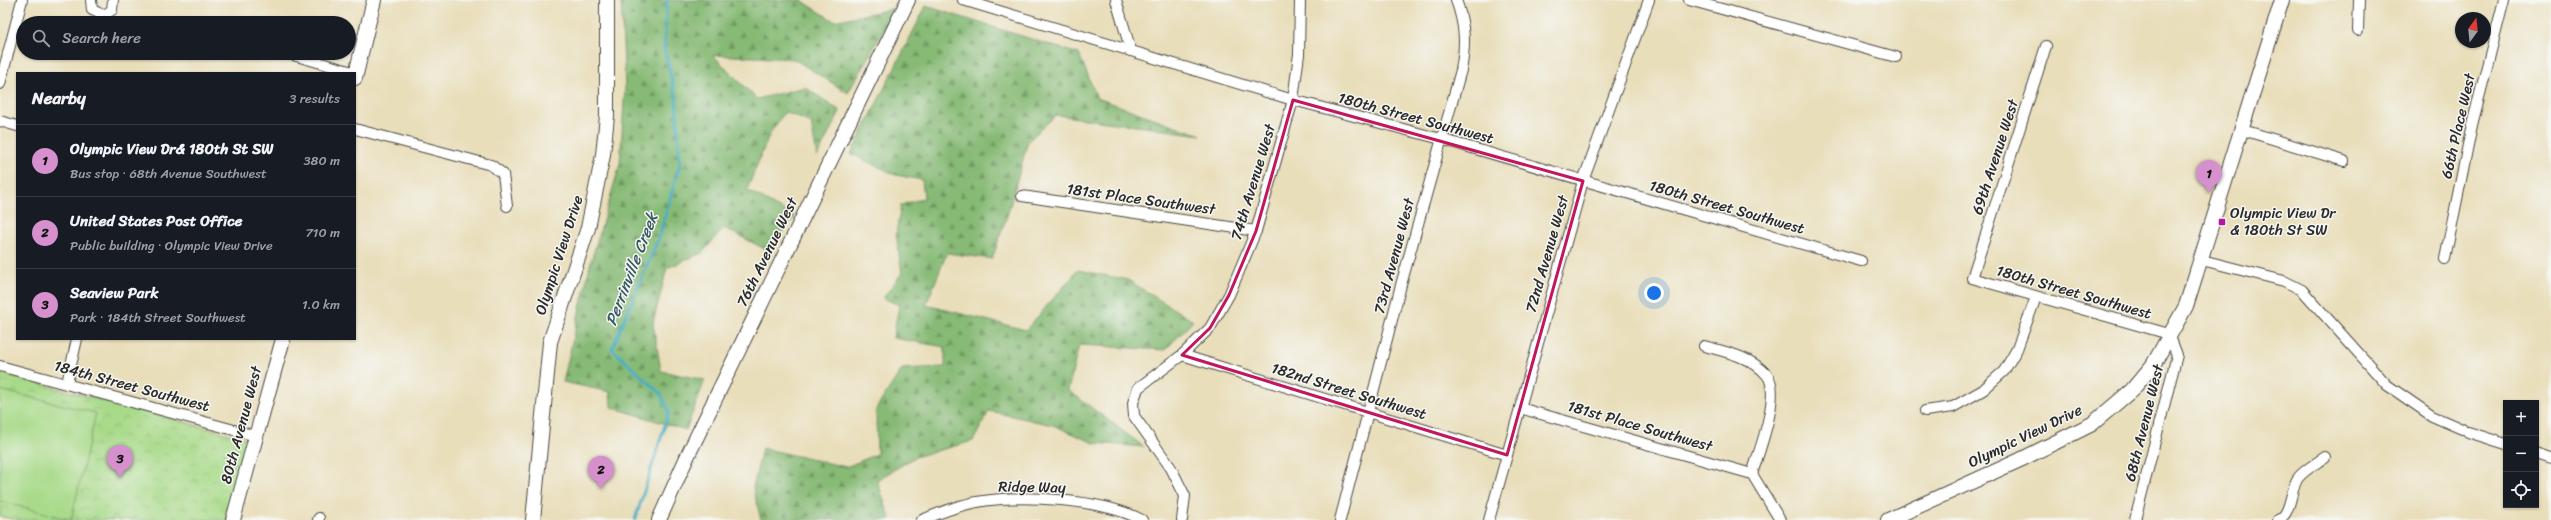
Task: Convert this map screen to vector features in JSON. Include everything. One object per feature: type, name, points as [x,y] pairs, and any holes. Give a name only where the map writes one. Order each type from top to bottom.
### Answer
[{"type":"main road","points":[[356,75],[374,0]]},
{"type":"main road","name":"Olympic View Drive","points":[[534,520],[550,342],[588,228],[604,155],[607,116],[607,0]]},
{"type":"main road","name":"76th Avenue West","points":[[659,520],[688,455],[908,0]]},
{"type":"main road","name":"Olympic View Drive","points":[[1888,520],[2020,460],[2092,424],[2132,390],[2153,365],[2186,306],[2243,130],[2282,0]]},
{"type":"main road","name":"80th Avenue West","points":[[233,520],[283,340]]},
{"type":"street","points":[[18,16],[22,0]]},
{"type":"street","points":[[90,0],[92,10],[104,15],[112,10],[113,0]]},
{"type":"street","name":"180th Street Southwest","points":[[963,0],[1293,100],[1441,139],[1861,261]]},
{"type":"street","points":[[1116,0],[1131,51]]},
{"type":"street","name":"74th Avenue West","points":[[1182,520],[1185,496],[1171,468],[1134,416],[1133,403],[1138,388],[1182,355],[1210,328],[1229,294],[1256,231],[1293,100],[1299,54],[1300,0]]},
{"type":"street","name":"73rd Avenue West","points":[[1340,520],[1441,139],[1461,70],[1466,46],[1464,21],[1456,0]]},
{"type":"street","name":"72nd Avenue West","points":[[1489,520],[1583,181],[1649,0]]},
{"type":"street","points":[[1689,0],[1896,58]]},
{"type":"street","points":[[2358,30],[2359,0]]},
{"type":"street","name":"66th Place West","points":[[2445,259],[2472,125],[2504,0]]},
{"type":"street","points":[[0,84],[16,23]]},
{"type":"street","name":"69th Avenue West","points":[[1972,278],[2046,46]]},
{"type":"street","points":[[308,60],[346,72]]},
{"type":"street","points":[[0,121],[16,126]]},
{"type":"street","points":[[356,129],[491,165],[503,174],[507,206]]},
{"type":"street","points":[[2243,130],[2344,161]]},
{"type":"street","name":"181st Place Southwest","points":[[1022,196],[1256,231]]},
{"type":"street","points":[[2202,260],[2284,281],[2302,290],[2387,385],[2432,416],[2465,431],[2503,443]]},
{"type":"street","name":"180th Street Southwest","points":[[1972,278],[2169,334]]},
{"type":"street","points":[[1925,411],[1953,407],[1983,390],[2004,371],[2017,349],[2036,297]]},
{"type":"street","name":"68th Avenue West","points":[[2135,520],[2177,355],[2169,334]]},
{"type":"street","points":[[66,383],[77,340]]},
{"type":"street","points":[[1704,346],[1753,363],[1768,376],[1772,390],[1768,423],[1752,474],[1780,520]]},
{"type":"street","name":"182nd Street Southwest","points":[[1182,355],[1507,455]]},
{"type":"street","name":"184th Street Southwest","points":[[0,366],[256,436]]},
{"type":"street","name":"181st Place Southwest","points":[[1520,408],[1752,474]]},
{"type":"street","points":[[2539,454],[2551,458]]},
{"type":"street","points":[[2278,520],[2282,518],[2287,509],[2298,478],[2325,457]]},
{"type":"street","name":"Ridge Way","points":[[922,520],[976,502],[1026,499],[1090,504],[1142,520]]},
{"type":"highlighted area","points":[[1293,100],[1583,181],[1507,455],[1182,355],[1210,328],[1229,295],[1256,231]]},
{"type":"green space","points":[[621,0],[801,0],[834,21],[896,8],[848,93],[794,59],[713,55],[757,99],[805,87],[840,111],[817,157],[811,123],[785,112],[770,133],[747,190],[795,217],[767,250],[724,228],[702,253],[667,268],[653,323],[661,371],[705,380],[686,430],[611,407],[610,392],[563,382],[590,265],[620,164],[625,87]]},
{"type":"green space","points":[[926,6],[1079,54],[1097,98],[1201,135],[1056,115],[1028,141],[1008,213],[992,259],[947,253],[926,305],[1026,330],[1078,270],[1128,280],[1193,321],[1165,350],[1079,345],[1068,390],[1144,447],[1094,443],[1053,425],[989,411],[973,441],[915,457],[877,480],[890,518],[888,520],[761,520],[753,488],[762,448],[846,467],[877,454],[876,409],[902,369],[945,367],[945,347],[893,338],[899,305],[883,298],[902,273],[896,234],[901,205],[924,198],[922,180],[896,175],[851,154]]},
{"type":"green space","points":[[0,373],[251,440],[227,520],[16,520],[0,516]]},
{"type":"green space","points":[[0,390],[96,413],[71,520],[0,501]]},
{"type":"waterway","name":"Perrinville Creek","points":[[635,520],[669,412],[661,394],[612,349],[659,237],[680,164],[676,97],[664,48],[667,0]]},
{"type":"place","name":"Olympic View Dr& 180th St SW","points":[[2209,193]]},
{"type":"place","name":"Olympic View Dr & 180th St SW","points":[[2222,222]]},
{"type":"place","name":"Seaview Park","points":[[120,478]]},
{"type":"place","name":"United States Post Office","points":[[601,489]]}]
